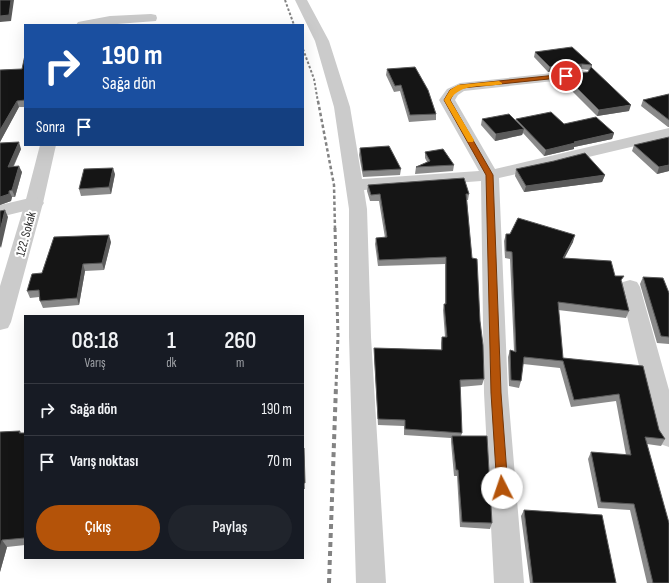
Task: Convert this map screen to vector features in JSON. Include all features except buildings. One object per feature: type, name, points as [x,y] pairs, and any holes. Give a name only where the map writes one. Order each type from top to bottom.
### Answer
[{"type":"street","points":[[301,0],[322,41],[342,107],[358,209],[360,337],[371,583]]},
{"type":"street","points":[[88,24],[110,20],[152,18]]},
{"type":"street","points":[[509,583],[496,393],[490,175],[447,100],[452,92],[460,87],[581,74]]},
{"type":"street","points":[[354,185],[490,175],[669,134]]},
{"type":"street","name":"122. Sokak","points":[[0,322],[34,203],[48,146]]},
{"type":"street","points":[[0,211],[34,203]]},
{"type":"street","points":[[630,287],[669,436]]},
{"type":"railway","points":[[285,0],[294,24]]},
{"type":"railway","points":[[304,52],[314,79],[318,102]]},
{"type":"railway","points":[[318,101],[334,185],[335,229]]},
{"type":"railway","points":[[335,228],[338,336],[336,387]]},
{"type":"railway","points":[[329,583],[336,386]]},
{"type":"slow traffic","points":[[470,140],[447,100],[452,92],[460,87],[499,83]]},
{"type":"route","points":[[502,488],[496,393],[490,175],[447,100],[452,92],[460,87],[566,76]]}]
